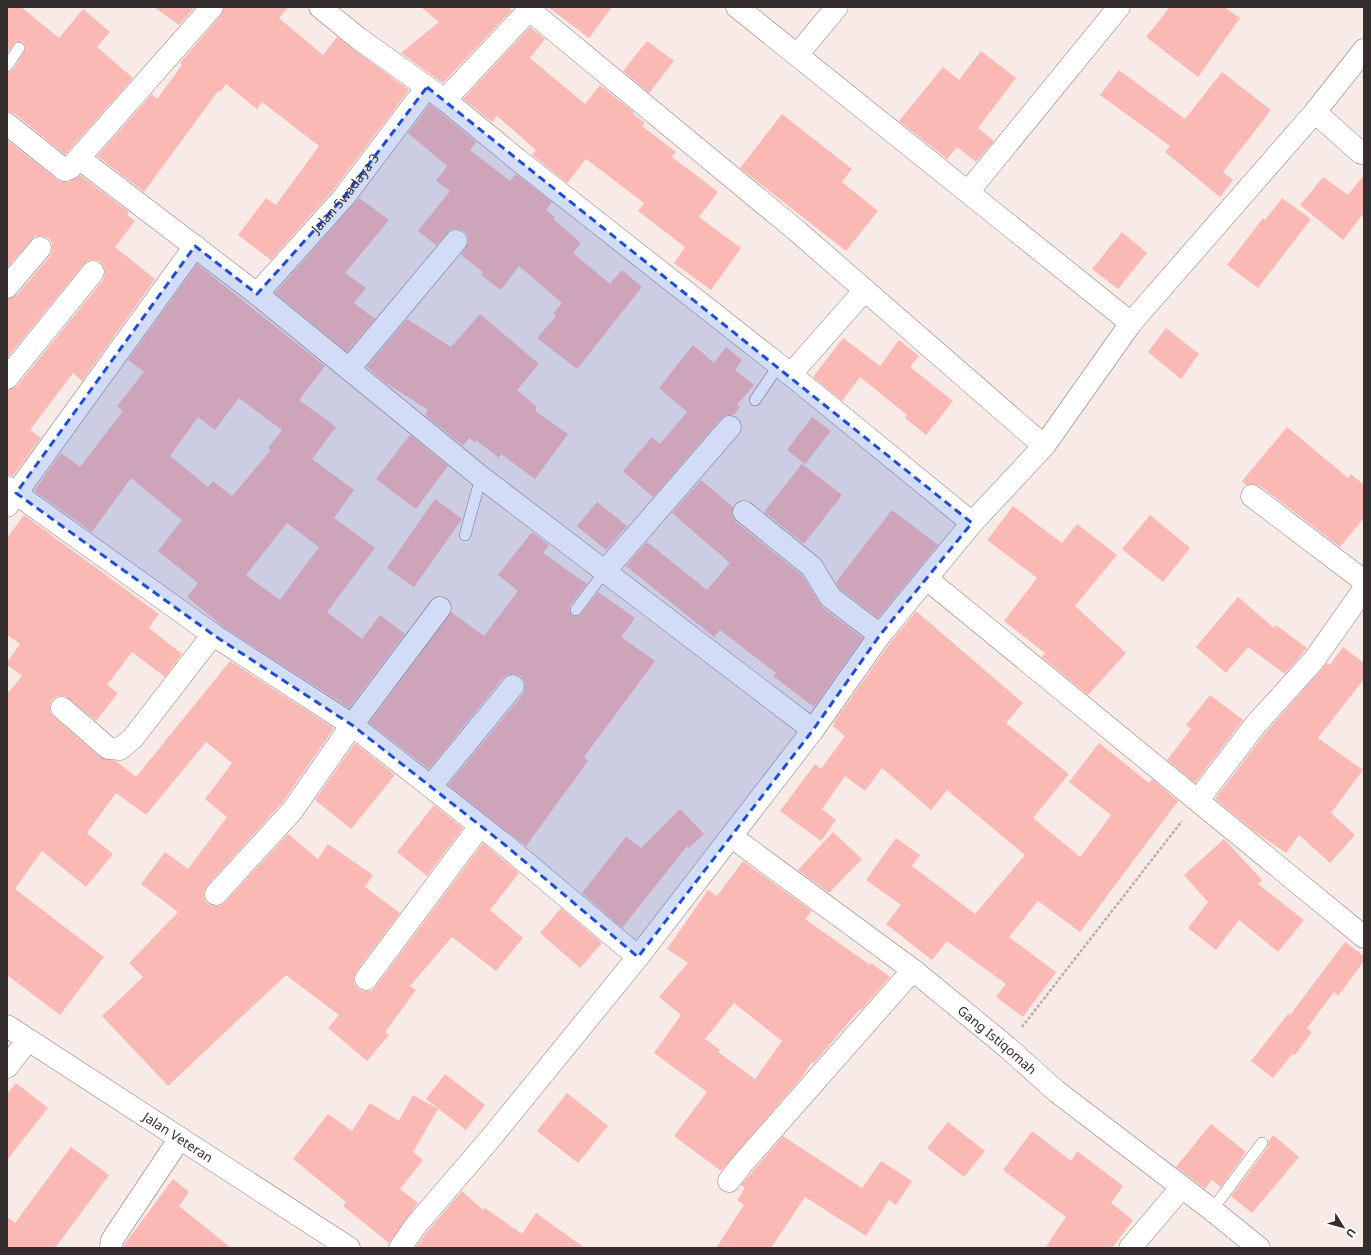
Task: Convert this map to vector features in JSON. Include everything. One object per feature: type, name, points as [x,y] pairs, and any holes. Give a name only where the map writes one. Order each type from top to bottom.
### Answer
[{"type":"street","points":[[7,124],[65,170],[80,159],[212,7]]},
{"type":"street","points":[[320,7],[358,38],[445,100],[518,160],[785,370],[972,523]]},
{"type":"street","points":[[737,7],[1131,323]]},
{"type":"street","points":[[797,55],[837,7]]},
{"type":"street","points":[[968,192],[1119,7]]},
{"type":"street","points":[[445,100],[527,8],[797,231],[1044,446]]},
{"type":"street","points":[[400,1248],[416,1226],[495,1133],[638,957],[732,837],[813,730],[880,635],[972,523],[1044,446],[1131,323],[1315,112],[1364,50]]},
{"type":"street","name":"Jalan Swadaya 3","points":[[257,294],[344,197],[427,87]]},
{"type":"street","points":[[1315,112],[1361,153]]},
{"type":"street","points":[[80,159],[257,294],[481,477],[813,730]]},
{"type":"street","points":[[349,369],[456,241]]},
{"type":"street","points":[[195,246],[10,495],[215,636],[352,725],[505,845],[638,957]]},
{"type":"street","points":[[7,287],[40,248]]},
{"type":"street","points":[[7,378],[93,272]]},
{"type":"street","points":[[785,370],[865,290]]},
{"type":"street","points":[[605,571],[730,427]]},
{"type":"street","points":[[1252,496],[1364,581]]},
{"type":"street","points":[[744,512],[812,567],[830,597],[880,635]]},
{"type":"street","points":[[927,578],[1364,937]]},
{"type":"street","points":[[1198,800],[1256,724],[1314,660],[1364,589]]},
{"type":"street","points":[[216,894],[292,811],[352,725],[440,608]]},
{"type":"street","points":[[62,708],[108,748],[120,749],[133,738],[208,641],[215,636]]},
{"type":"street","points":[[431,786],[513,686]]},
{"type":"street","points":[[366,979],[480,826]]},
{"type":"street","name":"Gang Istiqomah","points":[[732,837],[913,970],[1006,1047],[1056,1091],[1212,1210],[1258,1248]]},
{"type":"street","points":[[729,1181],[742,1164],[913,970]]},
{"type":"street","name":"Jalan Veteran","points":[[7,1026],[349,1248]]},
{"type":"street","points":[[7,1067],[28,1040]]},
{"type":"street","points":[[111,1248],[112,1240],[180,1138]]},
{"type":"street","points":[[1130,1248],[1182,1187]]},
{"type":"lane","points":[[7,66],[19,48]]},
{"type":"lane","points":[[754,400],[785,370]]},
{"type":"lane","points":[[465,535],[481,477]]},
{"type":"lane","points":[[576,610],[605,571]]},
{"type":"lane","points":[[1212,1210],[1262,1143]]},
{"type":"path","points":[[1006,1047],[1198,800]]},
{"type":"highlighted area","points":[[427,87],[972,523],[880,635],[813,730],[638,957],[505,845],[352,725],[215,636],[16,493],[195,246],[257,294],[344,197]]},
{"type":"building","points":[[7,7],[21,7],[59,38],[83,9],[110,32],[97,47],[133,78],[65,155],[15,114],[7,112],[7,73],[13,70],[26,48],[23,42],[16,42],[7,53]]},
{"type":"building","points":[[154,7],[195,7],[179,25]]},
{"type":"building","points":[[224,7],[288,7],[279,18],[323,55],[337,37],[409,90],[334,189],[271,260],[238,235],[266,198],[276,205],[319,146],[262,102],[257,109],[226,84],[220,92],[218,91],[144,192],[97,156],[152,94],[157,99],[182,65],[180,63],[221,15]]},
{"type":"building","points":[[421,7],[508,7],[512,10],[443,83],[401,53],[439,22]]},
{"type":"building","points":[[548,7],[612,7],[589,38]]},
{"type":"building","points":[[1170,7],[1224,7],[1240,18],[1198,77],[1146,37]]},
{"type":"building","points":[[530,27],[545,39],[530,58],[585,104],[600,85],[634,112],[633,114],[645,123],[642,126],[676,152],[672,157],[718,192],[699,217],[741,248],[711,290],[674,263],[685,247],[638,211],[644,203],[586,159],[567,183],[532,155],[536,150],[497,116],[492,122],[463,99]]},
{"type":"building","points":[[647,41],[674,61],[649,93],[623,71]]},
{"type":"building","points":[[981,51],[1016,78],[978,128],[994,141],[976,162],[957,147],[947,159],[899,121],[943,67],[959,80]]},
{"type":"building","points":[[1119,70],[1185,119],[1222,72],[1271,110],[1223,172],[1233,180],[1220,197],[1165,152],[1170,146],[1100,95]]},
{"type":"building","points":[[430,104],[476,142],[470,150],[510,181],[516,174],[552,202],[546,210],[555,217],[553,219],[581,243],[573,253],[610,284],[622,270],[642,287],[577,369],[537,338],[556,316],[553,314],[562,303],[519,266],[501,290],[481,275],[483,272],[461,255],[468,243],[468,236],[464,231],[451,229],[436,245],[418,231],[450,191],[436,181],[447,166],[408,133]]},
{"type":"building","points":[[782,114],[852,169],[842,182],[878,211],[846,251],[740,168]]},
{"type":"building","points":[[7,140],[58,180],[69,182],[80,175],[129,212],[127,215],[135,221],[115,247],[155,279],[82,381],[73,373],[30,430],[41,438],[13,476],[7,475],[7,390],[17,386],[103,280],[105,274],[104,267],[101,262],[89,260],[84,264],[7,358],[7,299],[17,295],[50,256],[52,243],[48,238],[35,236],[7,268]]},
{"type":"building","points":[[1364,175],[1364,213],[1343,240],[1300,205],[1323,177],[1348,195]]},
{"type":"building","points":[[359,198],[389,220],[345,273],[366,288],[354,303],[375,319],[347,352],[275,293]]},
{"type":"building","points":[[1282,198],[1311,219],[1258,288],[1227,265],[1263,218],[1265,220]]},
{"type":"building","points":[[1122,232],[1147,253],[1118,289],[1092,269]]},
{"type":"building","points":[[197,264],[325,366],[299,400],[336,427],[312,459],[354,490],[334,518],[375,548],[327,612],[362,639],[380,615],[405,634],[349,708],[225,628],[187,597],[198,583],[158,551],[182,520],[131,478],[92,532],[34,491],[61,453],[80,467],[123,411],[117,406],[144,372],[128,360]],"holes":[[[239,398],[282,430],[268,448],[271,450],[232,496],[213,481],[208,487],[170,456],[198,417],[215,430]],[[287,523],[319,547],[280,600],[246,575]]]},
{"type":"building","points":[[480,314],[539,364],[517,390],[537,407],[535,411],[568,434],[535,479],[501,454],[499,458],[476,440],[475,442],[469,438],[463,446],[425,415],[428,410],[383,381],[367,367],[407,319],[451,347]]},
{"type":"building","points":[[1166,328],[1199,354],[1181,379],[1148,352]]},
{"type":"building","points":[[843,338],[880,366],[899,340],[919,356],[910,367],[953,401],[926,435],[905,418],[907,415],[860,377],[842,401],[813,377]]},
{"type":"building","points":[[693,345],[714,363],[726,347],[742,360],[735,370],[754,385],[737,405],[740,407],[734,415],[726,415],[721,419],[653,497],[623,471],[652,437],[660,444],[687,412],[659,388]]},
{"type":"building","points":[[812,417],[831,431],[805,464],[787,450]]},
{"type":"building","points":[[1287,427],[1348,478],[1351,474],[1364,485],[1364,518],[1340,547],[1260,486],[1253,484],[1246,485],[1242,481]]},
{"type":"building","points":[[410,435],[448,466],[416,509],[376,479]]},
{"type":"building","points":[[802,464],[842,495],[804,544],[764,512]]},
{"type":"building","points":[[701,480],[733,507],[732,516],[736,522],[802,575],[822,607],[863,638],[814,707],[773,676],[776,673],[720,630],[714,637],[626,566],[647,542],[707,590],[730,563],[672,513]]},
{"type":"building","points":[[435,499],[462,519],[414,587],[387,568]]},
{"type":"building","points":[[597,502],[627,526],[606,550],[577,526]]},
{"type":"building","points":[[1013,506],[1062,543],[1077,524],[1117,555],[1075,606],[1126,653],[1088,695],[1042,657],[1045,653],[1004,621],[1037,578],[987,540]]},
{"type":"building","points":[[892,510],[938,545],[878,618],[839,588],[836,582]]},
{"type":"building","points":[[24,515],[159,614],[149,628],[182,654],[165,677],[132,652],[107,685],[118,693],[96,721],[65,696],[58,696],[52,700],[50,712],[54,717],[100,757],[116,761],[136,777],[230,661],[334,728],[282,803],[207,886],[204,892],[204,897],[207,903],[214,906],[220,906],[225,902],[288,834],[318,859],[328,844],[373,875],[365,887],[400,913],[356,972],[354,977],[354,984],[358,989],[371,991],[483,843],[519,873],[490,910],[523,938],[496,971],[452,937],[410,986],[416,990],[385,1032],[389,1035],[367,1061],[328,1028],[339,1015],[286,975],[168,1086],[102,1016],[143,977],[129,963],[178,912],[141,884],[165,852],[188,869],[227,817],[205,799],[232,763],[206,742],[146,815],[116,793],[87,833],[113,854],[86,887],[42,851],[15,889],[104,957],[60,1015],[7,975],[7,694],[22,676],[7,665],[7,662],[20,644],[7,635],[7,538]]},
{"type":"building","points":[[1150,515],[1190,548],[1163,582],[1122,549]]},
{"type":"building","points":[[532,532],[549,545],[543,553],[587,584],[570,606],[569,610],[572,615],[576,617],[581,614],[598,592],[635,618],[621,637],[655,661],[584,757],[588,761],[526,846],[448,785],[523,694],[525,682],[521,676],[509,674],[503,678],[429,769],[369,723],[451,612],[484,636],[518,591],[498,575]]},
{"type":"building","points":[[1238,597],[1274,628],[1276,625],[1307,648],[1285,674],[1248,647],[1226,673],[1196,647]]},
{"type":"building","points":[[916,611],[1023,703],[1006,723],[1069,774],[1033,818],[1080,857],[1111,815],[1069,782],[1099,743],[1149,783],[1152,779],[1178,801],[1080,932],[1038,901],[1009,937],[1056,972],[1023,1017],[996,997],[1006,984],[947,941],[932,960],[886,924],[901,905],[866,880],[896,838],[920,855],[912,866],[975,914],[1025,855],[947,790],[931,810],[882,768],[865,791],[845,776],[822,809],[836,820],[821,841],[780,811],[815,764],[821,769],[845,736],[833,726],[835,723],[834,722],[890,643]]},
{"type":"building","points":[[1343,647],[1364,663],[1364,679],[1318,738],[1363,770],[1331,813],[1355,835],[1330,863],[1299,835],[1286,853],[1254,831],[1215,799],[1266,732],[1327,663],[1330,665]]},
{"type":"building","points":[[1210,695],[1243,720],[1195,783],[1167,760],[1191,729],[1186,725]]},
{"type":"building","points":[[355,743],[395,775],[351,829],[315,800]]},
{"type":"building","points":[[434,805],[463,828],[427,876],[397,852]]},
{"type":"building","points":[[680,809],[704,834],[689,848],[687,846],[622,928],[582,893],[626,837],[641,848]]},
{"type":"building","points":[[833,832],[862,859],[829,893],[798,870]]},
{"type":"building","points":[[1224,839],[1262,880],[1258,884],[1304,920],[1278,952],[1239,920],[1216,950],[1188,928],[1208,902],[1184,875]]},
{"type":"building","points":[[743,861],[812,911],[805,919],[870,965],[871,963],[890,977],[861,1010],[859,1010],[814,1063],[812,1062],[802,1077],[721,1171],[674,1136],[707,1092],[654,1053],[681,1015],[659,997],[688,963],[667,949],[708,890],[717,896]],"holes":[[[734,1003],[782,1041],[755,1079],[718,1052],[720,1050],[705,1039]]]},
{"type":"building","points":[[561,908],[602,943],[580,968],[540,933]]},
{"type":"building","points":[[1345,942],[1364,956],[1364,961],[1338,996],[1334,992],[1307,1028],[1312,1032],[1295,1055],[1292,1054],[1273,1078],[1251,1061],[1288,1014],[1290,1015]]},
{"type":"building","points":[[445,1074],[485,1105],[466,1130],[426,1099]]},
{"type":"building","points":[[16,1083],[48,1108],[7,1160],[7,1094]]},
{"type":"building","points":[[567,1093],[608,1126],[578,1163],[537,1131]]},
{"type":"building","points":[[413,1095],[438,1109],[413,1152],[423,1160],[400,1189],[418,1203],[389,1243],[343,1206],[346,1202],[293,1159],[328,1114],[352,1131],[370,1103],[399,1121]]},
{"type":"building","points":[[948,1122],[985,1151],[964,1177],[927,1148]]},
{"type":"building","points":[[1211,1124],[1246,1152],[1221,1187],[1212,1180],[1205,1189],[1176,1167]]},
{"type":"building","points":[[1032,1131],[1071,1161],[1077,1151],[1123,1186],[1111,1203],[1133,1220],[1112,1248],[1045,1248],[1066,1217],[1003,1170]]},
{"type":"building","points":[[1273,1135],[1299,1157],[1252,1213],[1231,1196],[1268,1147],[1269,1141]]},
{"type":"building","points":[[783,1136],[862,1188],[881,1161],[912,1181],[896,1205],[889,1200],[866,1236],[805,1197],[771,1248],[716,1248],[744,1205],[737,1200],[745,1188],[741,1185]]},
{"type":"building","points":[[71,1147],[109,1175],[55,1248],[7,1248],[7,1217],[15,1223]]},
{"type":"building","points":[[173,1179],[189,1192],[179,1206],[231,1248],[124,1248],[124,1245]]},
{"type":"building","points":[[462,1191],[483,1210],[485,1208],[522,1234],[536,1213],[585,1248],[415,1248]]}]
